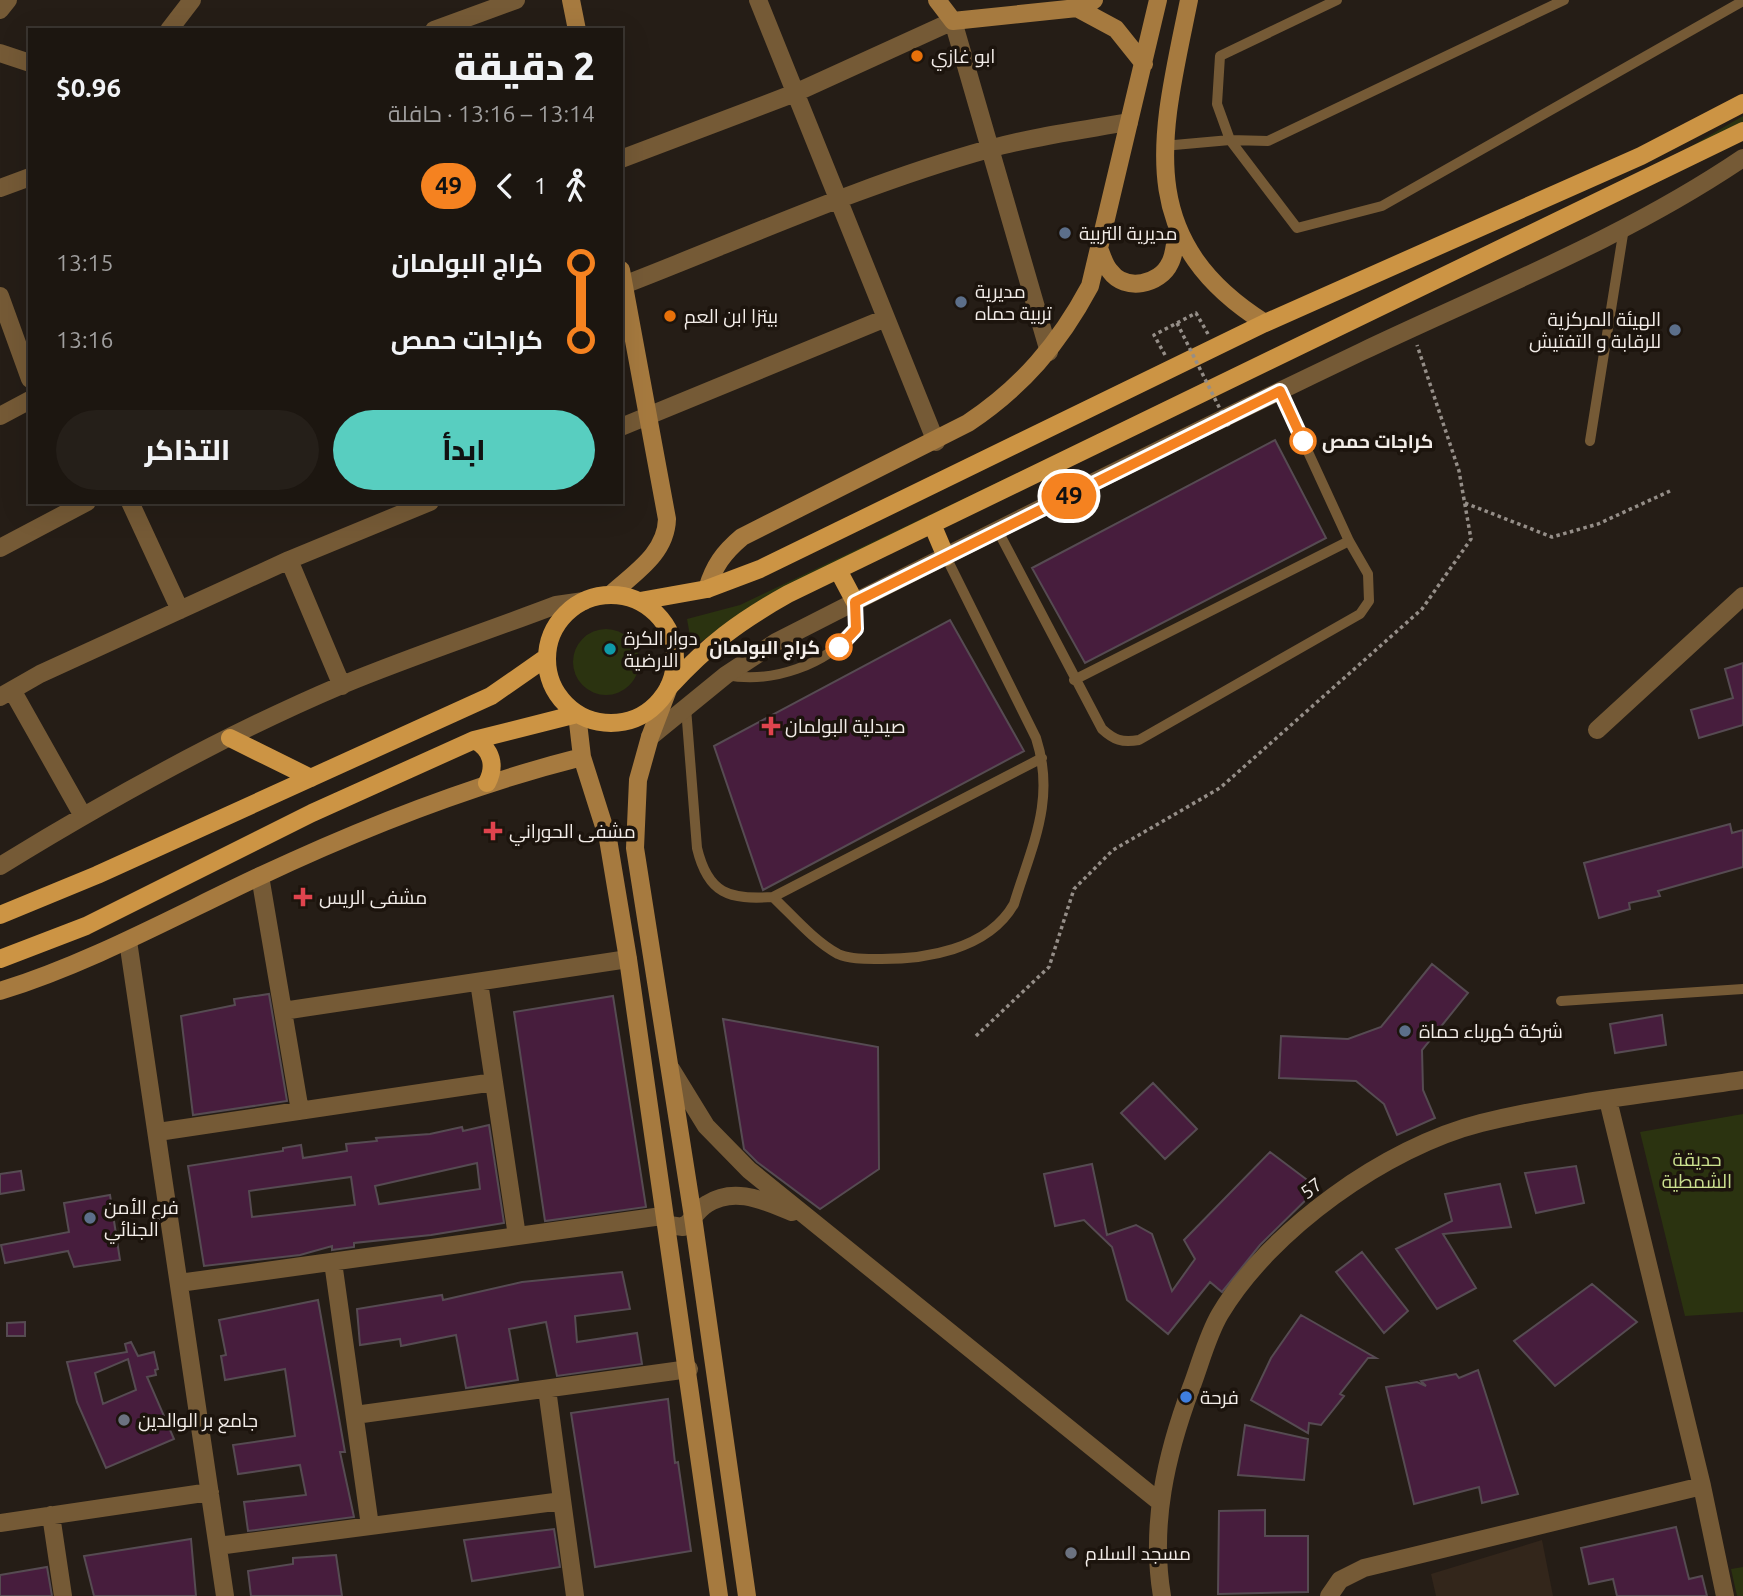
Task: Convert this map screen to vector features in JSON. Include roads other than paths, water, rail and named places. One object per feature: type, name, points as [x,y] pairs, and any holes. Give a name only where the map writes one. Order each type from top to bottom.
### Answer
[{"type":"main road","points":[[571,0],[577,28]]},
{"type":"main road","points":[[937,0],[953,21],[1077,8],[1094,0]]},
{"type":"main road","points":[[707,589],[719,559],[742,537],[936,442],[998,403],[1049,352],[1070,323],[1090,286],[1158,0]]},
{"type":"main road","points":[[1189,0],[1165,115],[1163,146],[1167,183],[1177,230],[1193,259],[1213,284],[1238,306],[1265,323]]},
{"type":"main road","points":[[1077,8],[1116,29],[1144,64]]},
{"type":"main road","points":[[639,601],[707,589],[824,540],[1265,323],[1641,156],[1743,103]]},
{"type":"main road","points":[[623,285],[649,416],[667,519],[667,534],[662,546],[651,558],[610,594],[584,601],[569,610],[557,623],[547,657],[554,689],[578,714],[597,722],[619,723],[640,716],[657,704],[669,687],[705,649],[740,621],[932,524],[1743,131]]},
{"type":"main road","points":[[1100,251],[1110,272],[1120,280],[1143,284],[1155,279],[1171,262],[1177,230]]},
{"type":"main road","points":[[932,524],[946,557]]},
{"type":"main road","points":[[838,570],[855,602]]},
{"type":"main road","points":[[610,594],[639,601],[656,612],[668,628],[675,657],[669,687],[650,737],[635,803],[635,848],[693,1217],[747,1596]]},
{"type":"main road","points":[[0,915],[109,869],[491,696],[547,657]]},
{"type":"main road","points":[[0,959],[86,926],[312,813],[474,740],[578,714]]},
{"type":"main road","points":[[578,714],[582,757],[608,839],[628,959],[662,1216],[689,1369],[719,1596]]},
{"type":"main road","points":[[230,738],[311,778]]},
{"type":"main road","points":[[474,740],[486,748],[492,762],[487,783]]},
{"type":"main road","points":[[0,991],[128,941],[260,876],[487,783],[582,757]]},
{"type":"street","points":[[0,10],[8,0]]},
{"type":"street","points":[[171,28],[192,0]]},
{"type":"street","points":[[439,28],[516,0]]},
{"type":"street","points":[[758,0],[936,442]]},
{"type":"street","points":[[623,158],[795,93],[953,21],[1049,352]]},
{"type":"street","points":[[0,53],[28,62]]},
{"type":"street","points":[[623,280],[838,200],[990,148],[1129,122]]},
{"type":"street","points":[[650,737],[726,675],[776,642],[1280,391],[1624,228],[1701,186],[1743,158]]},
{"type":"street","points":[[0,188],[28,178]]},
{"type":"street","points":[[0,296],[28,373]]},
{"type":"street","points":[[623,426],[886,318]]},
{"type":"street","points":[[0,416],[28,401]]},
{"type":"street","points":[[0,548],[83,504]]},
{"type":"street","points":[[131,504],[180,610]]},
{"type":"street","points":[[83,816],[6,693],[289,560],[419,504]]},
{"type":"street","points":[[289,560],[342,686]]},
{"type":"street","points":[[1597,730],[1743,596]]},
{"type":"street","points":[[0,866],[83,816],[230,738],[342,686],[556,605],[584,601]]},
{"type":"street","points":[[260,876],[300,1111]]},
{"type":"street","points":[[128,941],[225,1596]]},
{"type":"street","points":[[283,1011],[628,959]]},
{"type":"street","points":[[479,982],[516,1236]]},
{"type":"street","points":[[670,1068],[694,1109],[719,1141],[811,1220],[1161,1503]]},
{"type":"street","name":"57","points":[[1162,1596],[1159,1561],[1161,1503],[1172,1439],[1219,1315],[1283,1240],[1361,1179],[1429,1143],[1480,1123],[1743,1080]]},
{"type":"street","points":[[158,1132],[494,1082]]},
{"type":"street","points":[[1608,1100],[1702,1486],[1724,1596]]},
{"type":"street","points":[[179,1283],[662,1216],[669,1225],[676,1227],[689,1223],[708,1203],[735,1195],[758,1198],[811,1220]]},
{"type":"street","points":[[333,1262],[370,1527]]},
{"type":"street","points":[[355,1415],[689,1369]]},
{"type":"street","points":[[547,1389],[575,1596]]},
{"type":"street","points":[[1328,1596],[1340,1580],[1364,1569],[1702,1486]]},
{"type":"street","points":[[0,1523],[210,1492]]},
{"type":"street","points":[[218,1546],[562,1501]]},
{"type":"street","points":[[51,1515],[63,1596]]},
{"type":"lane","points":[[1337,0],[1220,56],[1217,104],[1230,140],[1297,228],[1382,206],[1743,1]]},
{"type":"lane","points":[[1163,146],[1230,140],[1268,141],[1564,0]]},
{"type":"lane","points":[[1590,441],[1624,228]]},
{"type":"lane","points":[[998,531],[1074,681],[1102,729],[1112,738],[1125,743],[1139,740],[1360,614],[1369,601],[1371,587],[1368,574],[1349,541],[1280,391]]},
{"type":"lane","points":[[1074,681],[1349,541]]},
{"type":"lane","points":[[773,897],[825,946],[841,955],[858,958],[927,957],[946,952],[994,929],[1007,918],[1014,904],[1040,820],[1046,791],[1042,758],[1036,738],[946,557]]},
{"type":"lane","points":[[726,675],[750,678],[776,675],[839,647],[856,629],[855,602]]},
{"type":"lane","points":[[687,708],[697,848],[701,866],[710,882],[727,895],[747,899],[773,897],[1042,758]]},
{"type":"lane","points":[[1562,1001],[1743,989]]},
{"type":"place","name":"ابو غازي","points":[[917,56]]},
{"type":"place","name":"مديرية التربية","points":[[1065,233]]},
{"type":"place","name":"مديرية تربية حماه","points":[[961,302]]},
{"type":"place","name":"بيتزا ابن العم","points":[[670,316]]},
{"type":"place","name":"الهيئة المركزية للرقابة و التفتيش","points":[[1675,330]]},
{"type":"place","name":"كراجات حمص","points":[[1303,441]]},
{"type":"place","name":"كراج البولمان","points":[[839,647]]},
{"type":"place","name":"دوار الكرة الارضية","points":[[610,649]]},
{"type":"place","name":"صيدلية البولمان","points":[[771,726]]},
{"type":"place","name":"مشفى الحوراني","points":[[493,831]]},
{"type":"place","name":"مشفى الريس","points":[[303,897]]},
{"type":"place","name":"شركة كهرباء حماة","points":[[1405,1031]]},
{"type":"place","name":"فرع الأمن الجنائي","points":[[90,1218]]},
{"type":"place","name":"فرحة","points":[[1186,1397]]},
{"type":"place","name":"جامع بر الوالدين","points":[[124,1420]]},
{"type":"place","name":"مسجد السلام","points":[[1071,1553]]},
{"type":"park label","name":"حديقة الشمطية","points":[[1697,1170]]}]
